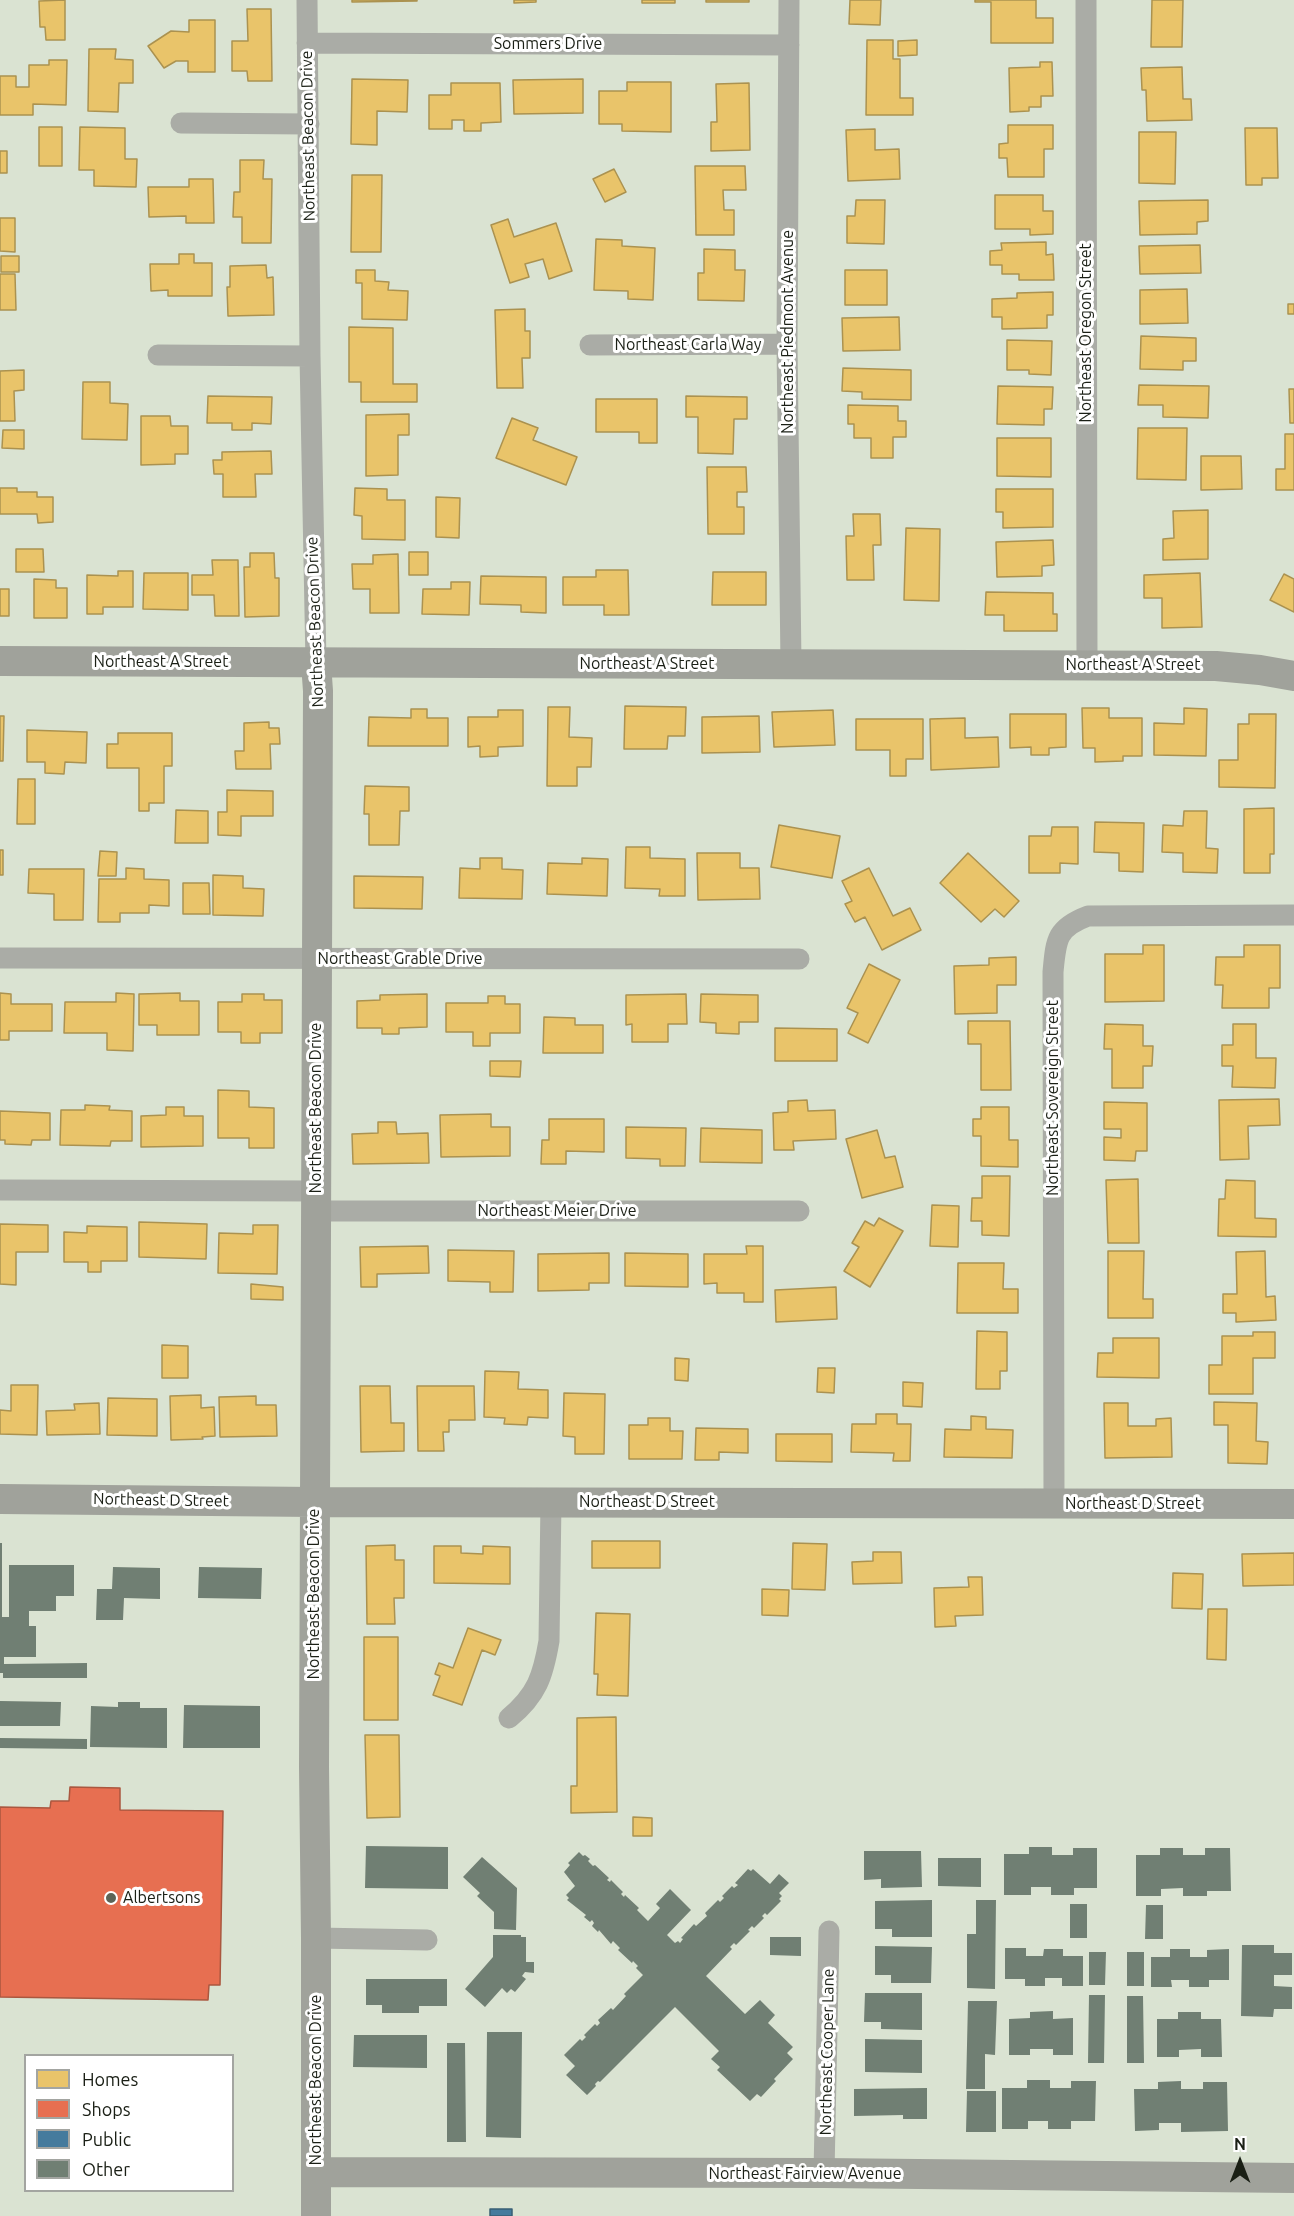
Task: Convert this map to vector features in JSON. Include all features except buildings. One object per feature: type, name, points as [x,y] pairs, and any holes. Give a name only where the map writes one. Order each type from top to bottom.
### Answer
[{"type":"street","name":"Northeast Beacon Drive","points":[[307,0],[310,356],[318,691],[314,1766],[316,2216]]},
{"type":"street","name":"Northeast Piedmont Avenue","points":[[789,0],[787,344],[791,664]]},
{"type":"street","name":"Northeast Oregon Street","points":[[1086,0],[1087,666]]},
{"type":"street","name":"Sommers Drive","points":[[308,43],[789,45]]},
{"type":"street","points":[[181,123],[309,124]]},
{"type":"street","name":"Northeast Carla Way","points":[[590,345],[787,344]]},
{"type":"street","points":[[158,355],[310,356]]},
{"type":"street","name":"Northeast A Street","points":[[0,661],[1216,666],[1294,676]]},
{"type":"street","name":"Northeast Sovereign Street","points":[[1054,1504],[1053,972],[1055,946],[1060,932],[1071,922],[1088,916],[1294,915]]},
{"type":"street","name":"Northeast Grable Drive","points":[[0,958],[799,959]]},
{"type":"street","name":"Northeast Meier Drive","points":[[0,1190],[316,1201],[799,1211]]},
{"type":"street","name":"Northeast D Street","points":[[0,1499],[1294,1504]]},
{"type":"street","points":[[509,1718],[526,1704],[540,1679],[545,1662],[549,1641],[551,1502]]},
{"type":"street","name":"Northeast Cooper Lane","points":[[824,2174],[829,1931]]},
{"type":"street","points":[[316,1938],[427,1940]]},
{"type":"street","name":"Northeast Fairview Avenue","points":[[316,2172],[1294,2178]]},
{"type":"place","name":"Albertsons","points":[[111,1898]]}]
